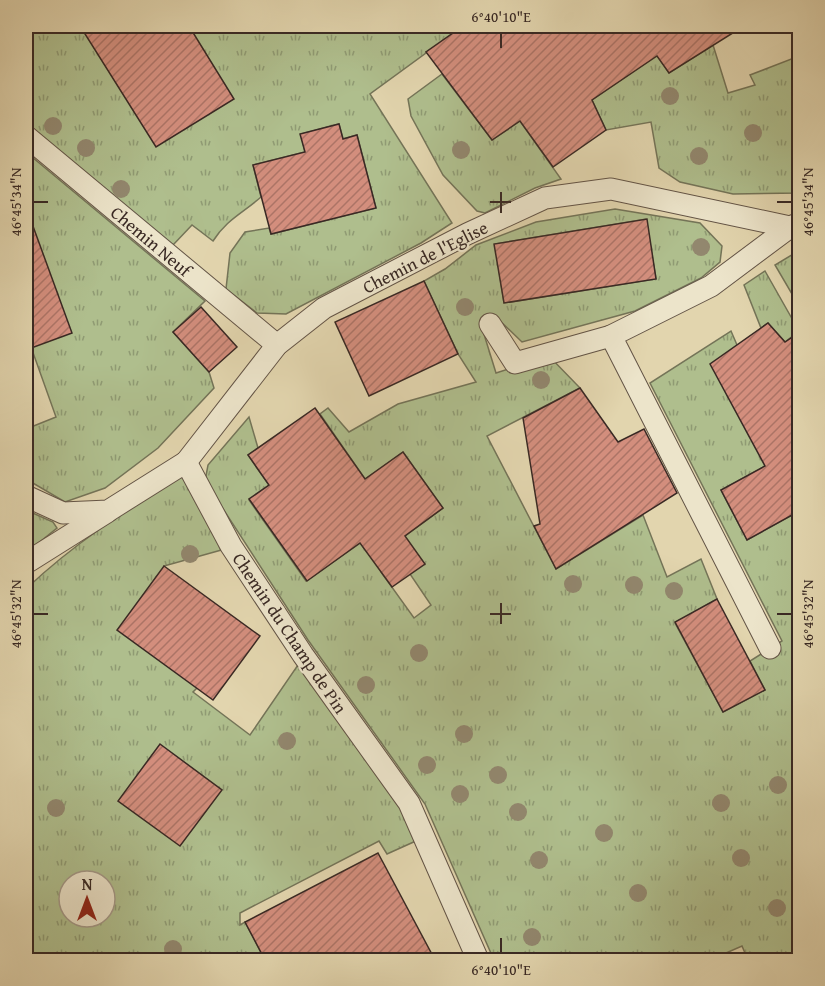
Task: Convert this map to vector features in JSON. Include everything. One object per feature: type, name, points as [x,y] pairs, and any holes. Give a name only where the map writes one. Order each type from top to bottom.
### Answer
[{"type":"lane","name":"Chemin Neuf","points":[[26,136],[278,345]]},
{"type":"lane","name":"Chemin de l'Eglise","points":[[186,462],[278,345],[324,308],[467,234],[545,198],[612,189],[795,225]]},
{"type":"lane","points":[[490,324],[515,363],[611,336],[711,286],[795,225]]},
{"type":"lane","points":[[611,336],[770,648]]},
{"type":"lane","points":[[26,563],[186,462]]},
{"type":"lane","name":"Chemin du Champ de Pin","points":[[186,462],[231,546],[303,655],[409,803],[478,960]]},
{"type":"lane","points":[[26,496],[63,513],[108,511]]},
{"type":"green space","points":[[26,26],[463,26],[370,94],[452,223],[421,243],[286,314],[257,313],[226,289],[230,253],[245,232],[269,228],[271,234],[376,208],[357,135],[343,139],[339,124],[301,134],[305,152],[253,165],[261,197],[229,222],[213,241],[192,225],[173,245],[26,125]]},
{"type":"green space","points":[[623,26],[638,26],[669,73],[713,45],[728,93],[755,85],[750,75],[799,56],[799,193],[733,194],[680,182],[659,168],[651,122],[606,130],[592,100],[647,62]]},
{"type":"green space","points":[[442,74],[492,140],[520,121],[561,179],[535,188],[485,213],[477,211],[443,175],[411,116],[408,99]]},
{"type":"green space","points":[[26,152],[205,301],[173,332],[209,372],[214,388],[158,448],[105,488],[65,502],[26,479],[26,429],[56,417],[26,333],[47,325],[32,226],[26,229]]},
{"type":"green space","points":[[615,209],[700,223],[722,246],[720,262],[701,278],[635,311],[522,342],[498,319],[483,331],[496,373],[549,356],[580,388],[487,436],[556,569],[643,515],[667,577],[701,559],[717,599],[675,623],[723,712],[765,690],[750,661],[782,641],[650,383],[731,331],[737,345],[765,466],[721,490],[747,540],[799,511],[799,960],[748,960],[742,946],[710,960],[494,960],[425,804],[308,640],[205,481],[208,465],[249,417],[258,448],[248,455],[269,485],[249,500],[306,581],[376,532],[381,572],[414,618],[431,605],[410,574],[405,536],[443,508],[403,452],[365,479],[320,414],[328,408],[349,432],[398,404],[476,382],[458,354],[424,281],[445,269],[476,245],[536,222]],"holes":[[[646,219],[656,279],[504,303],[495,244]]]},
{"type":"green space","points":[[795,253],[799,255],[799,306],[775,265]]},
{"type":"green space","points":[[765,271],[799,331],[785,342],[768,323],[761,328],[744,285]]},
{"type":"green space","points":[[183,474],[225,549],[164,566],[197,688],[193,692],[250,735],[300,662],[404,808],[418,840],[387,854],[379,841],[240,913],[240,925],[245,922],[265,960],[26,960],[26,589],[82,542]]},
{"type":"green space","points":[[26,510],[53,522],[57,528],[26,553]]},
{"type":"building","points":[[80,26],[189,26],[234,99],[156,147]]},
{"type":"building","points":[[463,26],[744,26],[669,73],[657,56],[592,100],[606,130],[553,167],[520,121],[492,140],[426,52]]},
{"type":"building","points":[[339,124],[343,139],[357,135],[376,208],[271,234],[253,165],[305,152],[300,134]]},
{"type":"building","points":[[30,218],[72,333],[26,350],[26,219]]},
{"type":"building","points":[[647,219],[656,279],[504,303],[494,244]]},
{"type":"building","points":[[424,281],[458,354],[369,396],[335,322]]},
{"type":"building","points":[[201,307],[237,347],[209,372],[173,332]]},
{"type":"building","points":[[768,323],[785,342],[800,332],[800,530],[792,515],[747,540],[721,490],[765,466],[710,364]]},
{"type":"building","points":[[580,388],[618,442],[644,429],[677,493],[556,569],[534,526],[540,524],[523,418]]},
{"type":"building","points":[[315,408],[365,479],[403,452],[443,508],[405,536],[425,564],[392,587],[360,543],[307,581],[249,499],[269,485],[248,455]]},
{"type":"building","points":[[164,566],[260,636],[213,700],[117,630]]},
{"type":"building","points":[[717,599],[765,690],[723,712],[675,622]]},
{"type":"building","points":[[160,744],[222,790],[180,846],[118,801]]},
{"type":"building","points":[[378,853],[435,960],[265,960],[245,922]]}]
